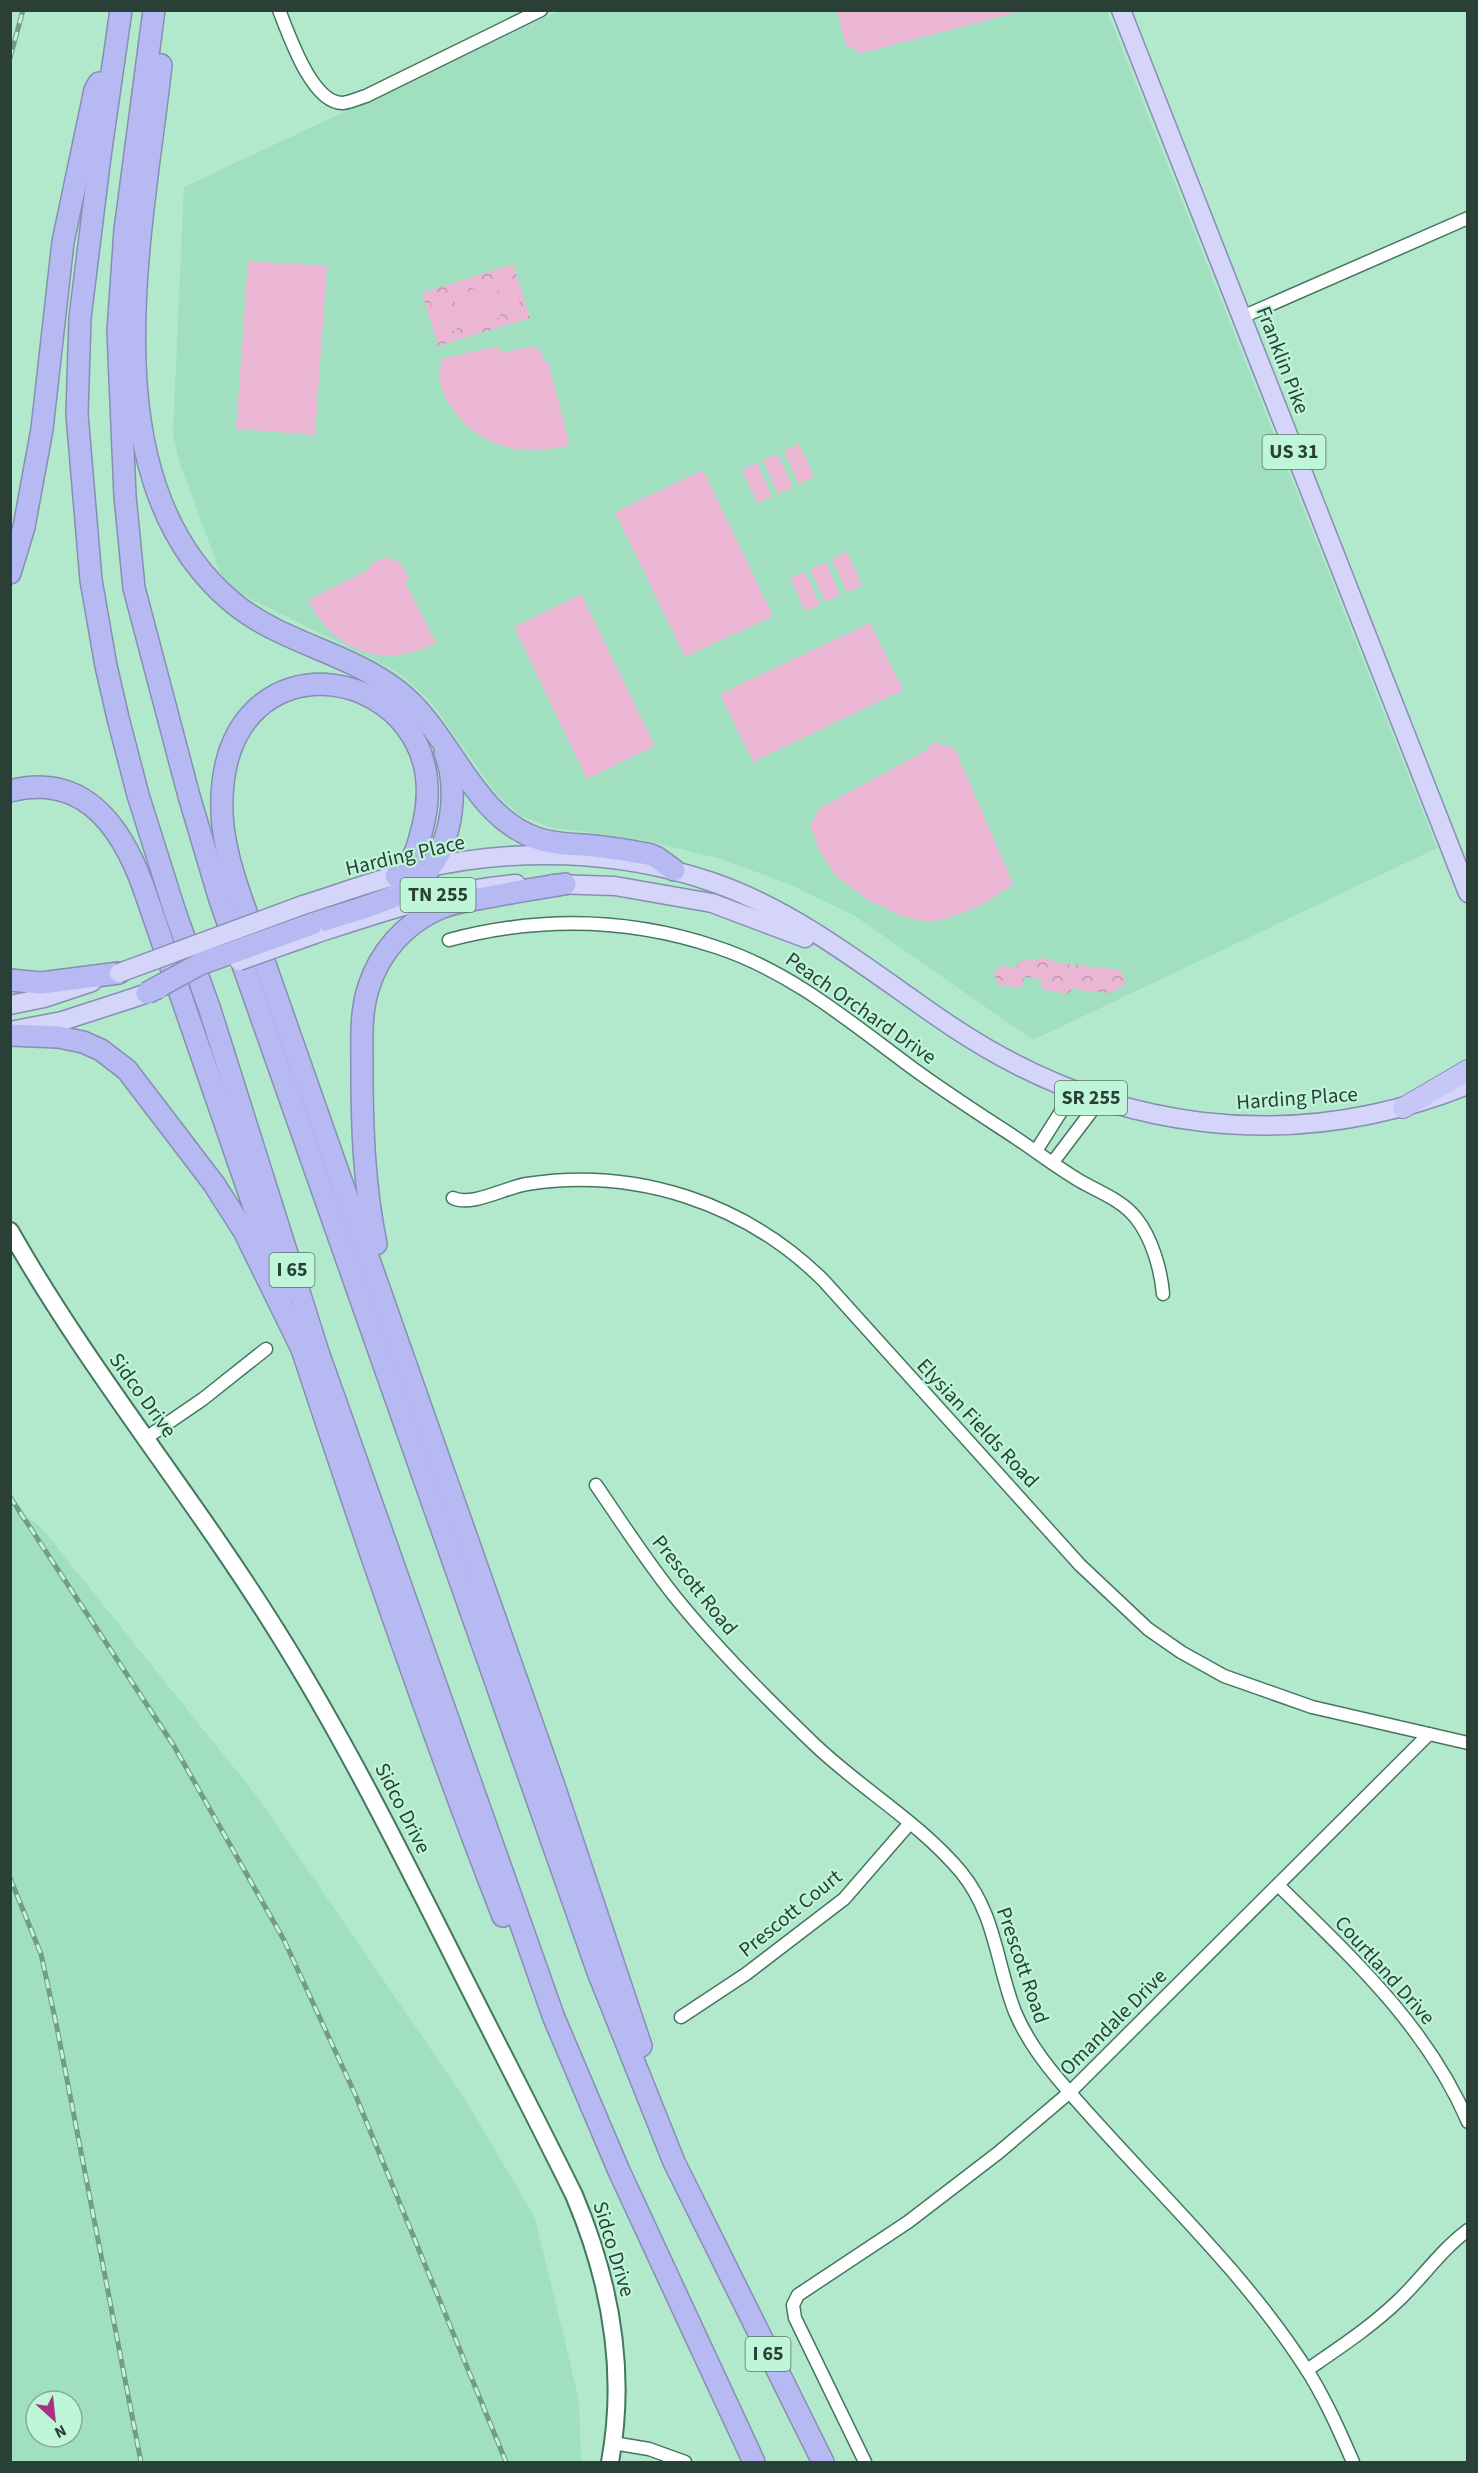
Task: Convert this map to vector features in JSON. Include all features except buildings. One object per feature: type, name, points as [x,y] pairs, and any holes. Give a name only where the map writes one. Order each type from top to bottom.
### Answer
[{"type":"highway","name":"I 65","points":[[121,10],[80,318],[77,414],[91,580],[106,666],[138,795],[175,912],[210,1010],[318,1352],[554,2018],[619,2171],[754,2463]]},
{"type":"highway","name":"I 65","points":[[154,10],[125,230],[118,331],[125,496],[134,588],[189,796],[220,900],[598,1972],[670,2152],[714,2246],[823,2463]]},
{"type":"highway","points":[[167,10],[140,252],[135,352],[139,425],[146,460],[157,494],[193,559],[205,575],[231,601],[268,626],[385,681],[409,700],[433,728],[494,811],[520,831],[553,843],[648,854],[674,870]]},
{"type":"highway","points":[[10,573],[24,527],[42,429],[63,242],[95,90],[113,60]]},
{"type":"highway","points":[[396,876],[409,863],[417,844],[428,797],[422,756],[405,725],[385,706],[372,698],[336,686],[312,684],[296,688],[275,695],[257,707],[238,731],[226,765],[222,810],[226,844],[266,967],[553,1783],[657,2098],[714,2246]]},
{"type":"highway","points":[[138,996],[200,964],[310,921],[406,891],[417,883],[429,868],[447,834],[452,804],[452,783],[447,759],[433,728]]},
{"type":"highway","points":[[10,791],[40,788],[57,790],[81,798],[111,823],[128,850],[256,1207],[354,1507],[434,1735],[590,2139],[681,2333],[738,2429]]},
{"type":"highway","points":[[396,1339],[369,1210],[364,1161],[362,1028],[369,985],[381,960],[399,936],[414,922],[435,910],[461,902],[565,884]]},
{"type":"highway","points":[[10,980],[41,983],[119,973]]},
{"type":"highway","points":[[10,1035],[57,1036],[83,1042],[101,1050],[127,1070],[214,1184],[244,1231],[304,1353]]},
{"type":"highway","points":[[1403,1108],[1467,1070]]},
{"type":"main road","name":"Franklin Pike","points":[[1121,10],[1242,317],[1461,855],[1467,893]]},
{"type":"main road","name":"Harding Place","points":[[310,921],[396,876],[429,868],[485,859],[551,855],[606,859],[674,870],[764,902],[843,952],[982,1046],[1039,1077],[1128,1109],[1184,1120],[1248,1126],[1326,1122],[1403,1108],[1467,1085]]},
{"type":"main road","name":"Harding Place","points":[[10,1005],[310,921],[378,912],[450,892],[517,884],[615,886],[712,903],[843,952]]},
{"type":"main road","points":[[10,1031],[62,1021],[138,996]]},
{"type":"main road","name":"Sidco Drive","points":[[10,1231],[94,1367],[146,1438],[276,1630],[333,1724],[395,1841],[574,2195],[596,2252],[613,2323],[618,2378],[610,2463]]},
{"type":"street","points":[[279,10],[313,83],[328,98],[342,103],[366,96],[541,10]]},
{"type":"street","points":[[1242,317],[1467,218]]},
{"type":"street","name":"Peach Orchard Drive","points":[[448,940],[486,931],[540,923],[586,922],[659,932],[725,950],[765,966],[803,989],[918,1072],[1080,1181],[1121,1203],[1137,1218],[1146,1235],[1161,1274],[1162,1294]]},
{"type":"street","points":[[1036,1150],[1074,1091]]},
{"type":"street","points":[[1053,1162],[1100,1100]]},
{"type":"street","name":"Elysian Fields Road","points":[[453,1198],[468,1201],[525,1184],[602,1180],[642,1184],[700,1200],[740,1218],[792,1252],[823,1280],[1080,1564],[1148,1629],[1192,1659],[1224,1676],[1265,1692],[1339,1715],[1467,1743]]},
{"type":"street","points":[[146,1438],[203,1399],[266,1349]]},
{"type":"street","name":"Prescott Road","points":[[596,1485],[677,1599],[731,1660],[816,1746],[910,1823],[954,1864],[978,1897],[995,1936],[1012,2002],[1038,2054],[1257,2302],[1307,2370],[1353,2463]]},
{"type":"street","name":"Omandale Drive","points":[[865,2463],[795,2318],[792,2309],[794,2302],[805,2289],[935,2202],[1014,2140],[1070,2092],[1429,1734]]},
{"type":"street","name":"Prescott Court","points":[[681,2017],[746,1974],[844,1899],[910,1823]]},
{"type":"street","name":"Courtland Drive","points":[[1278,1885],[1354,1961],[1409,2021],[1437,2061],[1467,2122]]},
{"type":"street","points":[[1307,2370],[1377,2321],[1445,2249],[1467,2230]]},
{"type":"street","points":[[613,2443],[649,2449],[685,2463]]},
{"type":"shaded area","points":[[559,11],[1107,11],[1437,848],[1033,1040],[855,916],[787,883],[717,858],[644,840],[549,827],[520,815],[497,795],[430,701],[404,677],[225,586],[178,458],[173,432],[184,187]]},
{"type":"shaded area","points":[[10,1506],[41,1527],[259,1799],[465,2099],[535,2218],[579,2400],[581,2462],[11,2462]]},
{"type":"green space","points":[[837,11],[1018,11],[862,53],[846,45]]},
{"type":"green space","points":[[248,261],[327,266],[315,435],[236,429]]},
{"type":"green space","points":[[513,264],[530,318],[438,346],[422,293]]},
{"type":"green space","points":[[510,275],[522,310],[506,315],[495,280]]},
{"type":"green space","points":[[489,282],[500,317],[485,322],[473,287]]},
{"type":"green space","points":[[467,288],[479,323],[463,328],[452,293]]},
{"type":"green space","points":[[446,295],[457,330],[442,335],[430,300]]},
{"type":"green space","points":[[498,346],[501,353],[532,346],[541,351],[544,362],[548,361],[570,445],[539,450],[509,448],[481,436],[457,415],[441,387],[441,359]]},
{"type":"green space","points":[[799,444],[814,477],[799,484],[784,451]]},
{"type":"green space","points":[[778,454],[793,487],[778,494],[763,460]]},
{"type":"green space","points":[[757,463],[772,496],[757,503],[742,469]]},
{"type":"green space","points":[[703,470],[773,616],[685,657],[615,512]]},
{"type":"green space","points":[[847,552],[862,586],[847,592],[832,559]]},
{"type":"green space","points":[[386,557],[400,562],[409,579],[405,582],[436,643],[397,655],[379,655],[362,651],[346,644],[332,632],[319,618],[308,600],[370,569],[369,565]]},
{"type":"green space","points":[[826,562],[840,595],[825,602],[810,569]]},
{"type":"green space","points":[[805,572],[820,605],[805,611],[790,578]]},
{"type":"green space","points":[[581,594],[655,746],[587,779],[514,627]]},
{"type":"green space","points":[[870,623],[903,690],[753,762],[720,694]]},
{"type":"green space","points":[[933,742],[955,749],[1013,884],[982,905],[946,919],[928,922],[904,917],[868,900],[835,875],[819,850],[810,825],[820,808],[927,750]]},
{"type":"green space","points":[[1047,958],[1058,963],[1121,970],[1126,985],[1108,993],[1078,990],[1078,985],[1067,994],[1041,989],[1041,979],[1024,977],[1022,988],[998,985],[994,972],[1003,966],[1016,968],[1021,961]]},
{"type":"railway","points":[[10,58],[23,10]]},
{"type":"railway","points":[[10,1497],[174,1746],[284,1940],[355,2094],[506,2462]]},
{"type":"railway","points":[[10,1878],[41,1954],[141,2462]]}]
